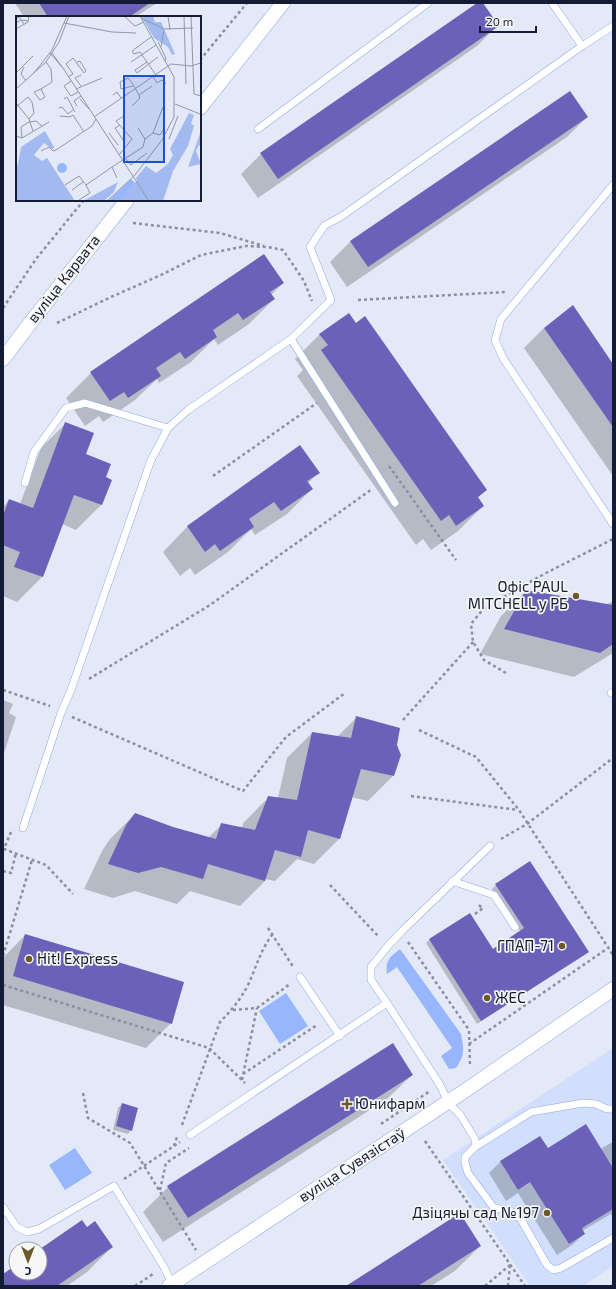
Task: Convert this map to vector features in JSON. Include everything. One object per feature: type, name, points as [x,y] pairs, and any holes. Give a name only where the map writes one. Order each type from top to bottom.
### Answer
[{"type":"street","points":[[201,107],[283,3]]},
{"type":"street","name":"вуліца Карвата","points":[[3,359],[13,344],[126,201]]},
{"type":"street","name":"вуліца Сувязістаў","points":[[171,1285],[448,1102],[613,989]]},
{"type":"lane","points":[[258,129],[428,3]]},
{"type":"lane","points":[[552,3],[582,46]]},
{"type":"lane","points":[[23,828],[61,713],[71,690],[151,460],[168,428],[188,410],[291,339],[331,300],[310,247],[324,226],[342,216],[582,46],[613,26]]},
{"type":"lane","points":[[613,185],[501,319],[495,340],[503,358],[613,524]]},
{"type":"lane","points":[[291,339],[395,503]]},
{"type":"lane","points":[[25,483],[34,452],[66,408],[85,403],[168,428]]},
{"type":"lane","points":[[475,1147],[475,1139],[461,1116],[448,1102],[440,1085],[371,980],[371,967],[388,946],[452,881],[490,846]]},
{"type":"lane","points":[[452,881],[494,895],[515,927]]},
{"type":"lane","points":[[300,977],[340,1036]]},
{"type":"lane","points":[[190,1135],[340,1036],[387,1003]]},
{"type":"lane","points":[[613,1109],[607,1109],[596,1104],[583,1103],[531,1112],[475,1147],[465,1157],[468,1173],[494,1208],[509,1210],[515,1212],[519,1216],[547,1265],[553,1270],[561,1268],[613,1238]]},
{"type":"lane","points":[[3,1207],[17,1227],[27,1232],[39,1229],[114,1186],[164,1267],[171,1285]]},
{"type":"path","points":[[201,59],[247,3]]},
{"type":"path","points":[[3,308],[36,259],[83,201]]},
{"type":"path","points":[[134,223],[220,233],[282,250],[304,281],[318,313]]},
{"type":"path","points":[[57,323],[201,255],[246,246],[268,247]]},
{"type":"path","points":[[358,300],[524,291]]},
{"type":"path","points":[[212,476],[327,395]]},
{"type":"path","points":[[389,466],[456,560]]},
{"type":"path","points":[[71,690],[210,605],[352,505]]},
{"type":"path","points":[[506,672],[484,660],[473,642],[471,624],[484,608],[546,573],[613,539]]},
{"type":"path","points":[[404,720],[473,642]]},
{"type":"path","points":[[3,690],[53,708],[61,713],[243,791],[286,737],[345,693]]},
{"type":"path","points":[[419,730],[476,757],[519,810],[613,955]]},
{"type":"path","points":[[490,846],[527,824],[613,758]]},
{"type":"path","points":[[411,796],[519,810]]},
{"type":"path","points":[[12,827],[4,849],[46,865],[73,894]]},
{"type":"path","points":[[3,871],[11,873],[16,853]]},
{"type":"path","points":[[3,956],[32,860]]},
{"type":"path","points":[[330,885],[388,946]]},
{"type":"path","points":[[472,902],[483,908],[475,914]]},
{"type":"path","points":[[233,1010],[257,1008],[300,977],[268,928]]},
{"type":"path","points":[[174,1146],[209,1048],[220,1022],[233,1010],[247,985],[264,946],[272,935]]},
{"type":"path","points":[[407,940],[469,1030],[470,1067]]},
{"type":"path","points":[[469,1044],[608,948]]},
{"type":"path","points":[[3,985],[209,1048],[242,1080],[252,1093]]},
{"type":"path","points":[[242,1080],[257,1008]]},
{"type":"path","points":[[243,1074],[316,1025],[330,1022]]},
{"type":"path","points":[[428,1086],[429,1092]]},
{"type":"path","points":[[83,1093],[88,1118],[130,1144],[160,1190],[196,1251]]},
{"type":"path","points":[[114,1186],[190,1135]]},
{"type":"path","points":[[425,1141],[525,1286]]},
{"type":"path","points":[[160,1190],[166,1163],[192,1146]]},
{"type":"path","points":[[485,1286],[510,1265]]},
{"type":"path","points":[[508,1286],[510,1265]]},
{"type":"shaded area","points":[[400,949],[461,1034],[463,1052],[456,1068],[449,1069],[441,1056],[452,1048],[397,967],[387,974],[389,959]]},
{"type":"shaded area","points":[[286,993],[308,1026],[280,1044],[259,1011]]},
{"type":"shaded area","name":"Дзіцячы сад №197","points":[[613,1048],[613,1266],[583,1286],[530,1286],[443,1160]]},
{"type":"shaded area","points":[[75,1148],[92,1173],[65,1190],[49,1165]]},
{"type":"building","points":[[39,3],[150,3],[130,16],[47,16]]},
{"type":"building","points":[[477,3],[483,3],[499,26],[278,179],[260,153]]},
{"type":"building","points":[[570,91],[588,117],[368,267],[350,241]]},
{"type":"building","points":[[264,254],[284,283],[270,292],[275,299],[243,320],[238,313],[213,330],[217,337],[185,359],[180,352],[156,368],[161,376],[128,398],[124,392],[110,401],[90,372]]},
{"type":"building","points":[[573,305],[613,364],[613,427],[544,328]]},
{"type":"building","points":[[349,313],[356,323],[365,316],[487,490],[478,497],[484,506],[456,526],[449,515],[441,521],[321,350],[328,345],[319,334]]},
{"type":"building","points":[[65,422],[94,433],[86,454],[111,464],[106,477],[112,480],[102,505],[74,495],[43,577],[14,567],[20,552],[3,545],[3,516],[9,499],[33,508]]},
{"type":"building","points":[[300,445],[320,473],[307,481],[313,489],[281,511],[274,502],[249,519],[254,527],[220,551],[215,544],[205,552],[187,526]]},
{"type":"building","points":[[526,590],[613,605],[613,644],[600,653],[504,629]]},
{"type":"building","points":[[356,716],[400,728],[397,745],[401,755],[394,776],[361,769],[340,839],[308,830],[301,857],[275,850],[265,881],[208,864],[203,879],[161,867],[138,873],[108,864],[126,825],[135,813],[173,827],[216,839],[221,823],[255,830],[268,796],[297,800],[312,732],[351,738]]},
{"type":"building","points":[[530,861],[589,952],[481,1021],[429,939],[470,913],[493,949],[524,928],[495,884]]},
{"type":"building","points":[[25,934],[184,982],[172,1024],[13,976]]},
{"type":"building","points":[[393,1043],[413,1075],[188,1218],[167,1186]]},
{"type":"building","points":[[122,1103],[138,1108],[132,1131],[116,1126]]},
{"type":"building","points":[[586,1124],[613,1168],[613,1209],[582,1228],[585,1234],[569,1244],[530,1182],[518,1190],[500,1161],[540,1136],[548,1148]]},
{"type":"building","points":[[460,1213],[481,1246],[418,1286],[346,1286]]},
{"type":"building","points":[[82,1220],[87,1227],[95,1221],[113,1247],[57,1286],[3,1286],[3,1274],[8,1271],[8,1281],[48,1281],[48,1243]]},
{"type":"place","name":"Офіс PAUL MITCHELL у РБ","points":[[576,596]]},
{"type":"place","name":"ГПАП-71","points":[[562,946]]},
{"type":"place","name":"Hit! Express","points":[[29,959]]},
{"type":"place","name":"ЖЕС","points":[[487,998]]},
{"type":"place","name":"Юнифарм","points":[[347,1104]]},
{"type":"place","name":"Дзіцячы сад №197","points":[[547,1213]]}]
